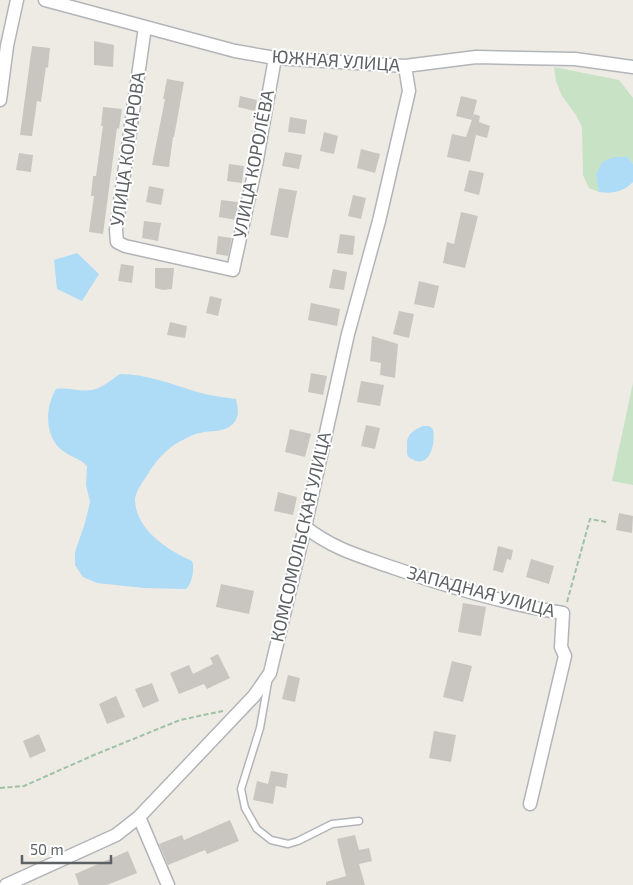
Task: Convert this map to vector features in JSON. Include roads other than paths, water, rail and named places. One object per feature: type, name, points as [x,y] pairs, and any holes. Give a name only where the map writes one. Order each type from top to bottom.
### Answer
[{"type":"street","points":[[0,100],[17,0]]},
{"type":"street","name":"ЮЖНАЯ УЛИЦА","points":[[45,0],[235,51],[275,58],[405,66],[476,57],[575,59],[633,67]]},
{"type":"street","name":"УЛИЦА КОМАРОВА","points":[[145,27],[116,230],[117,242],[125,246],[233,270]]},
{"type":"street","name":"УЛИЦА КОРОЛЁВА","points":[[233,270],[256,165],[275,58]]},
{"type":"street","name":"КОМСОМОЛЬСКАЯ УЛИЦА","points":[[6,885],[116,835],[139,817],[254,696],[270,673],[352,317],[379,221],[409,91],[405,66]]},
{"type":"street","name":"ЗАПАДНАЯ УЛИЦА","points":[[305,527],[335,547],[426,579],[534,608],[563,613],[561,647],[565,656],[530,804]]},
{"type":"street","points":[[139,817],[168,885]]},
{"type":"lane","points":[[270,673],[260,728],[241,789],[245,808],[257,829],[270,840],[288,844],[332,824],[359,821]]},
{"type":"water","points":[[614,157],[628,157],[633,164],[633,182],[617,192],[599,192],[596,175],[602,162]]},
{"type":"water","points":[[77,253],[99,274],[82,301],[57,289],[54,260]]},
{"type":"water","points":[[120,374],[150,378],[205,394],[236,399],[238,415],[233,424],[222,430],[195,434],[170,448],[152,468],[135,499],[136,510],[146,529],[173,551],[192,561],[192,576],[190,584],[186,589],[144,588],[97,583],[83,577],[75,565],[75,552],[90,502],[86,485],[87,466],[63,451],[52,438],[48,422],[50,404],[56,389],[92,390],[103,386]]},
{"type":"water","points":[[423,426],[429,426],[433,429],[434,441],[427,458],[423,461],[418,461],[408,456],[407,442],[411,433]]}]
